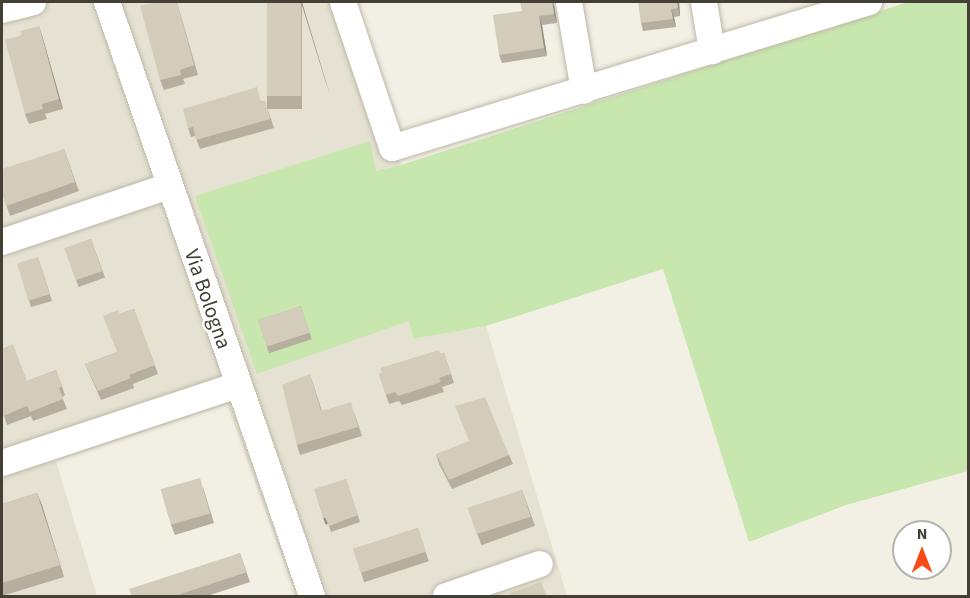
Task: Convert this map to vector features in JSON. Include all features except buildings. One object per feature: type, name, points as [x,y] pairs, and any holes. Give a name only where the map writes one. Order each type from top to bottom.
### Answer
[{"type":"street","points":[[2,10],[33,2]]},
{"type":"street","name":"Via Bologna","points":[[107,2],[312,597]]},
{"type":"street","points":[[343,2],[392,148],[869,2]]},
{"type":"street","points":[[569,2],[584,91]]},
{"type":"street","points":[[704,2],[712,51]]},
{"type":"street","points":[[2,242],[169,186]]},
{"type":"street","points":[[2,463],[238,385]]},
{"type":"street","points":[[446,597],[540,564]]},
{"type":"shaded area","points":[[13,2],[349,2],[401,165],[376,172],[413,339],[486,326],[567,596],[296,596],[227,404],[56,461],[97,596],[2,596],[2,4]]},
{"type":"green space","points":[[908,2],[968,2],[968,471],[846,505],[749,542],[663,269],[486,326],[413,339],[409,321],[257,374],[195,196],[370,141],[376,171],[401,165]]}]
